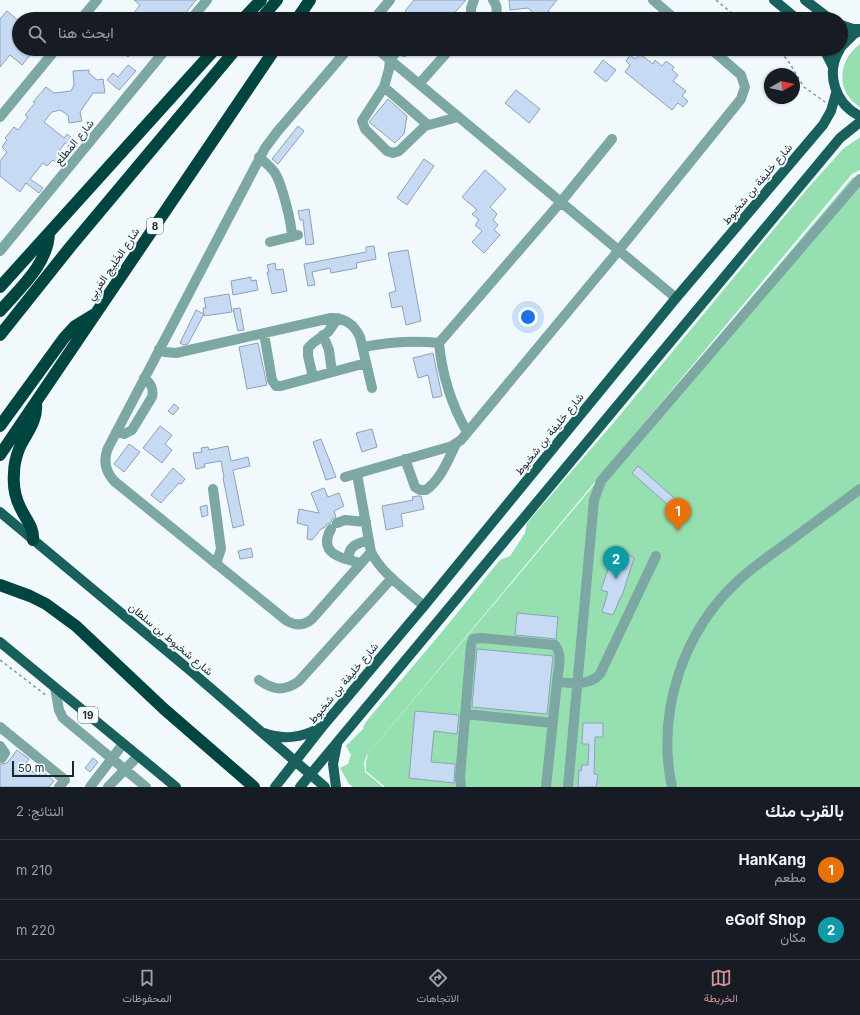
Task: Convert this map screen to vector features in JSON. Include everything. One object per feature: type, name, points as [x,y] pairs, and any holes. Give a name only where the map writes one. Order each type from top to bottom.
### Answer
[{"type":"highway","points":[[249,12],[260,0]]},
{"type":"highway","points":[[268,12],[277,0]]},
{"type":"highway","points":[[301,12],[310,0]]},
{"type":"highway","points":[[0,287],[209,56]]},
{"type":"highway","points":[[0,335],[71,246],[230,56]]},
{"type":"highway","name":"شارع الخَلِيج العَربِي","points":[[0,455],[270,56]]},
{"type":"highway","points":[[0,311],[43,258],[48,246],[49,233]]},
{"type":"highway","points":[[0,426],[64,338],[82,321],[96,313]]},
{"type":"highway","points":[[33,540],[32,528],[18,501],[14,486],[14,474],[15,461],[19,449],[35,417],[36,403]]},
{"type":"highway","points":[[0,585],[30,596],[46,604],[76,626],[164,709],[254,787]]},
{"type":"main road","points":[[774,0],[789,12]]},
{"type":"main road","points":[[805,0],[813,4],[822,12]]},
{"type":"main road","points":[[848,27],[860,30]]},
{"type":"main road","points":[[848,39],[860,30]]},
{"type":"main road","points":[[828,56],[833,67]]},
{"type":"main road","points":[[836,56],[833,67],[833,80],[836,92],[844,104],[860,116]]},
{"type":"main road","name":"شارع خليفة بن شخبوط","points":[[275,787],[323,726],[424,606],[676,298],[823,125],[832,108],[836,92]]},
{"type":"main road","points":[[300,787],[840,138],[860,122]]},
{"type":"main road","name":"شارع شخبوط بن سلطان","points":[[0,512],[192,672],[325,787]]},
{"type":"main road","name":"19","points":[[0,642],[176,787]]},
{"type":"main road","points":[[260,732],[273,736],[293,737],[312,732],[323,726]]},
{"type":"main road","points":[[336,787],[333,764],[338,740]]},
{"type":"street","points":[[87,12],[97,0]]},
{"type":"street","points":[[197,12],[207,0]]},
{"type":"street","points":[[380,12],[390,0]]},
{"type":"street","points":[[470,12],[470,8],[474,0]]},
{"type":"street","points":[[493,0],[497,6],[496,12]]},
{"type":"street","points":[[653,0],[667,12]]},
{"type":"street","points":[[0,117],[50,56]]},
{"type":"street","name":"شارع المَطلَع","points":[[0,251],[160,56]]},
{"type":"street","points":[[342,56],[277,132],[259,157],[105,454],[106,469],[114,481],[286,621],[297,625],[308,623],[371,552]]},
{"type":"street","points":[[385,56],[676,298]]},
{"type":"street","points":[[393,56],[390,60],[388,74],[380,96],[363,118],[362,124],[387,151],[393,153],[396,152],[419,131],[428,125],[458,117]]},
{"type":"street","points":[[419,84],[444,56]]},
{"type":"street","points":[[405,460],[415,487],[420,490],[426,490],[442,471],[456,444],[619,250],[741,99],[745,87],[741,75],[719,56]]},
{"type":"street","points":[[384,87],[428,125]]},
{"type":"street","points":[[467,432],[459,418],[447,389],[440,358],[439,343],[560,203],[612,139]]},
{"type":"street","points":[[259,157],[277,176],[295,236],[270,242]]},
{"type":"street","points":[[568,787],[594,500],[601,481],[859,181]]},
{"type":"street","points":[[159,349],[164,352],[176,353],[331,318],[338,318],[346,320],[357,330],[372,388]]},
{"type":"street","points":[[313,377],[307,352],[310,345],[332,328],[338,318]]},
{"type":"street","points":[[264,334],[272,380],[274,384],[281,386],[366,363]]},
{"type":"street","points":[[323,336],[329,350],[332,372]]},
{"type":"street","points":[[362,347],[397,342],[425,341],[439,343]]},
{"type":"street","points":[[116,432],[124,434],[132,430],[152,397],[153,393],[151,385],[144,378]]},
{"type":"street","points":[[345,477],[456,444]]},
{"type":"street","points":[[357,474],[371,552],[380,566],[424,606]]},
{"type":"street","points":[[214,488],[221,549],[216,564]]},
{"type":"street","points":[[672,787],[668,749],[671,702],[684,658],[704,621],[720,599],[749,571],[860,489]]},
{"type":"street","points":[[361,563],[336,556],[330,550],[327,541],[328,532],[334,526],[345,520],[366,522]]},
{"type":"street","points":[[349,560],[349,552],[353,546],[369,540]]},
{"type":"street","points":[[557,682],[590,682],[596,679],[600,674],[656,556]]},
{"type":"street","points":[[259,680],[268,686],[281,689],[287,688],[299,681],[392,578]]},
{"type":"street","points":[[462,787],[460,777],[471,645],[473,639],[480,638],[555,646],[558,650],[560,657],[546,787]]},
{"type":"street","points":[[55,688],[59,710],[63,718],[146,787]]},
{"type":"street","points":[[465,714],[553,723]]},
{"type":"street","points":[[0,742],[4,730],[62,784],[73,787]]},
{"type":"street","points":[[90,787],[123,744]]},
{"type":"street","points":[[0,746],[5,751],[2,758]]},
{"type":"street","points":[[108,787],[138,756]]},
{"type":"path","points":[[716,0],[731,12]]},
{"type":"path","points":[[783,56],[787,59],[804,87],[832,108]]},
{"type":"green space","points":[[860,44],[860,107],[852,101],[846,93],[842,76],[847,58]]},
{"type":"green space","points":[[860,137],[860,170],[852,174],[367,755],[364,763],[365,772],[383,787],[353,787],[349,784],[340,768],[348,764],[351,755],[346,746],[363,729],[369,718],[500,560],[510,556],[525,533],[527,523],[615,421],[808,188],[843,149]]},
{"type":"green space","points":[[860,175],[860,787],[385,787],[366,771],[368,754],[852,178]]},
{"type":"building","points":[[134,0],[196,0],[187,12],[134,12],[140,5]]},
{"type":"building","points":[[414,0],[466,0],[455,12],[405,11]]},
{"type":"building","points":[[509,0],[557,0],[548,11],[549,12],[533,12],[528,8],[510,10]]},
{"type":"building","points":[[7,11],[12,15],[12,56],[29,56],[22,65],[10,55],[0,67],[0,19]]},
{"type":"building","points":[[629,56],[635,59],[638,56],[643,56],[653,64],[655,60],[662,66],[666,61],[674,67],[672,70],[678,75],[673,81],[686,91],[682,96],[688,101],[683,107],[678,103],[672,110],[625,72],[630,65],[626,61]]},
{"type":"building","points":[[603,60],[616,70],[606,82],[594,72]]},
{"type":"building","points":[[128,65],[136,71],[119,90],[107,80],[113,73],[118,77]]},
{"type":"building","points":[[89,70],[89,73],[97,80],[103,79],[105,93],[93,93],[80,112],[82,121],[69,123],[68,115],[60,110],[52,112],[44,122],[64,138],[67,134],[78,143],[73,149],[65,143],[57,154],[65,161],[61,166],[53,160],[47,166],[43,163],[30,179],[43,188],[39,193],[26,183],[20,192],[0,176],[0,161],[7,152],[2,147],[7,140],[5,138],[14,127],[18,130],[28,117],[25,115],[35,103],[33,102],[46,87],[54,93],[71,91],[74,85],[73,71]]},
{"type":"building","points":[[516,90],[540,109],[529,123],[505,103]]},
{"type":"building","points":[[388,99],[407,116],[404,134],[395,143],[369,122]]},
{"type":"building","points":[[298,126],[304,131],[278,164],[272,159]]},
{"type":"building","points":[[424,159],[434,166],[407,205],[397,198]]},
{"type":"building","points":[[485,170],[506,189],[490,207],[497,214],[493,220],[498,225],[494,230],[500,235],[484,253],[472,242],[482,231],[475,225],[479,220],[472,214],[477,210],[462,197]]},
{"type":"building","points":[[309,209],[314,244],[306,245],[303,220],[300,220],[298,211]]},
{"type":"building","points":[[374,246],[376,259],[356,263],[357,268],[331,273],[330,268],[312,272],[315,285],[308,286],[304,264],[366,252],[366,247]]},
{"type":"building","points":[[408,250],[421,321],[406,325],[402,306],[392,308],[389,293],[396,291],[388,253]]},
{"type":"building","points":[[275,263],[276,270],[283,269],[287,291],[272,294],[267,265]]},
{"type":"building","points":[[251,277],[251,281],[256,280],[258,290],[233,295],[231,281]]},
{"type":"building","points":[[229,294],[232,312],[204,316],[203,308],[206,308],[204,298]]},
{"type":"building","points":[[240,308],[244,330],[238,331],[233,309]]},
{"type":"building","points":[[196,310],[204,314],[188,344],[183,345],[180,343]]},
{"type":"building","points":[[258,343],[267,385],[247,389],[239,347]]},
{"type":"building","points":[[433,353],[442,396],[433,398],[428,375],[418,378],[413,358]]},
{"type":"building","points":[[174,404],[179,408],[173,415],[168,411]]},
{"type":"building","points":[[160,426],[172,435],[165,444],[172,450],[162,463],[143,448]]},
{"type":"building","points":[[372,429],[377,447],[362,452],[356,433]]},
{"type":"building","points":[[321,439],[336,477],[326,480],[313,442]]},
{"type":"building","points":[[129,444],[140,452],[124,472],[114,464]]},
{"type":"building","points":[[228,446],[231,461],[248,457],[250,466],[233,470],[244,525],[233,528],[221,461],[204,464],[205,467],[196,469],[193,453],[202,452],[201,448],[208,447],[209,450]]},
{"type":"building","points":[[638,466],[682,505],[676,512],[632,473]]},
{"type":"building","points":[[173,468],[185,479],[181,484],[179,483],[161,503],[151,495]]},
{"type":"building","points":[[324,488],[328,497],[339,493],[344,506],[334,511],[336,517],[332,519],[331,523],[322,528],[312,540],[307,539],[308,526],[297,523],[299,509],[319,513],[311,493]]},
{"type":"building","points":[[421,496],[424,509],[401,514],[403,526],[386,530],[382,506],[413,500],[412,497]]},
{"type":"building","points":[[207,505],[208,515],[202,517],[200,507]]},
{"type":"building","points":[[251,548],[253,557],[240,559],[238,551]]},
{"type":"building","points":[[615,548],[634,558],[622,596],[613,615],[602,612],[608,592],[601,590]]},
{"type":"building","points":[[517,613],[558,617],[556,639],[515,635]]},
{"type":"building","points":[[477,649],[553,656],[547,714],[472,707]]},
{"type":"building","points":[[415,711],[459,715],[457,734],[434,731],[431,762],[455,764],[454,783],[409,778]]},
{"type":"building","points":[[583,723],[603,723],[603,737],[595,737],[594,774],[598,775],[596,787],[578,787],[579,770],[581,771],[582,765],[588,765],[589,744],[582,744]]},
{"type":"building","points":[[17,750],[29,759],[25,765],[38,776],[42,771],[54,781],[49,787],[0,787],[0,764],[7,763]]},
{"type":"building","points":[[93,758],[98,762],[90,772],[85,768]]},
{"type":"place","name":"HanKang","points":[[678,531]]},
{"type":"place","name":"eGolf Shop","points":[[616,579]]}]
